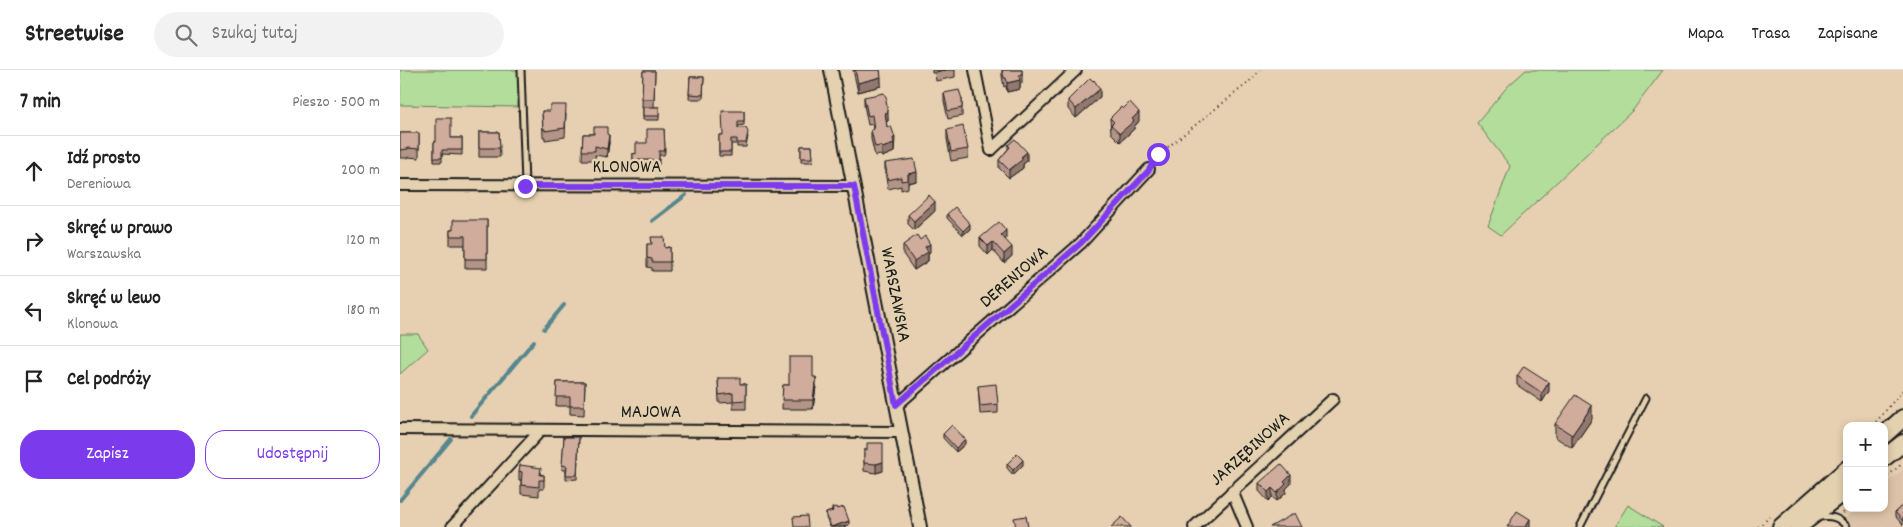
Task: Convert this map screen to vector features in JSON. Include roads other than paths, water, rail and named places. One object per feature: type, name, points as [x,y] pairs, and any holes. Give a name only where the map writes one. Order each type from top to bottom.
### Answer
[{"type":"main road","points":[[1888,431],[1903,418]]},
{"type":"main road","points":[[1888,455],[1903,443]]},
{"type":"main road","points":[[1781,527],[1843,473]]},
{"type":"main road","points":[[1804,523],[1843,491]]},
{"type":"street","name":"WARSZAWSKA","points":[[831,70],[920,527]]},
{"type":"street","points":[[975,70],[991,150],[1076,70]]},
{"type":"street","name":"DERENIOWA","points":[[896,405],[1081,243],[1149,170]]},
{"type":"street","name":"KLONOWA","points":[[400,185],[854,186]]},
{"type":"street","name":"JARZĘBINOWA","points":[[1194,527],[1333,399]]},
{"type":"street","name":"MAJOWA","points":[[400,429],[901,432]]},
{"type":"street","points":[[452,527],[541,430]]},
{"type":"street","points":[[1232,491],[1246,527]]},
{"type":"lane","points":[[521,70],[525,186]]},
{"type":"lane","points":[[1580,527],[1646,398]]},
{"type":"lane","points":[[1804,523],[1826,516],[1839,518],[1847,527]]},
{"type":"waterway","points":[[652,221],[686,195]]},
{"type":"waterway","points":[[544,329],[564,305]]},
{"type":"waterway","points":[[471,416],[534,341]]},
{"type":"waterway","points":[[400,500],[451,439]]}]
